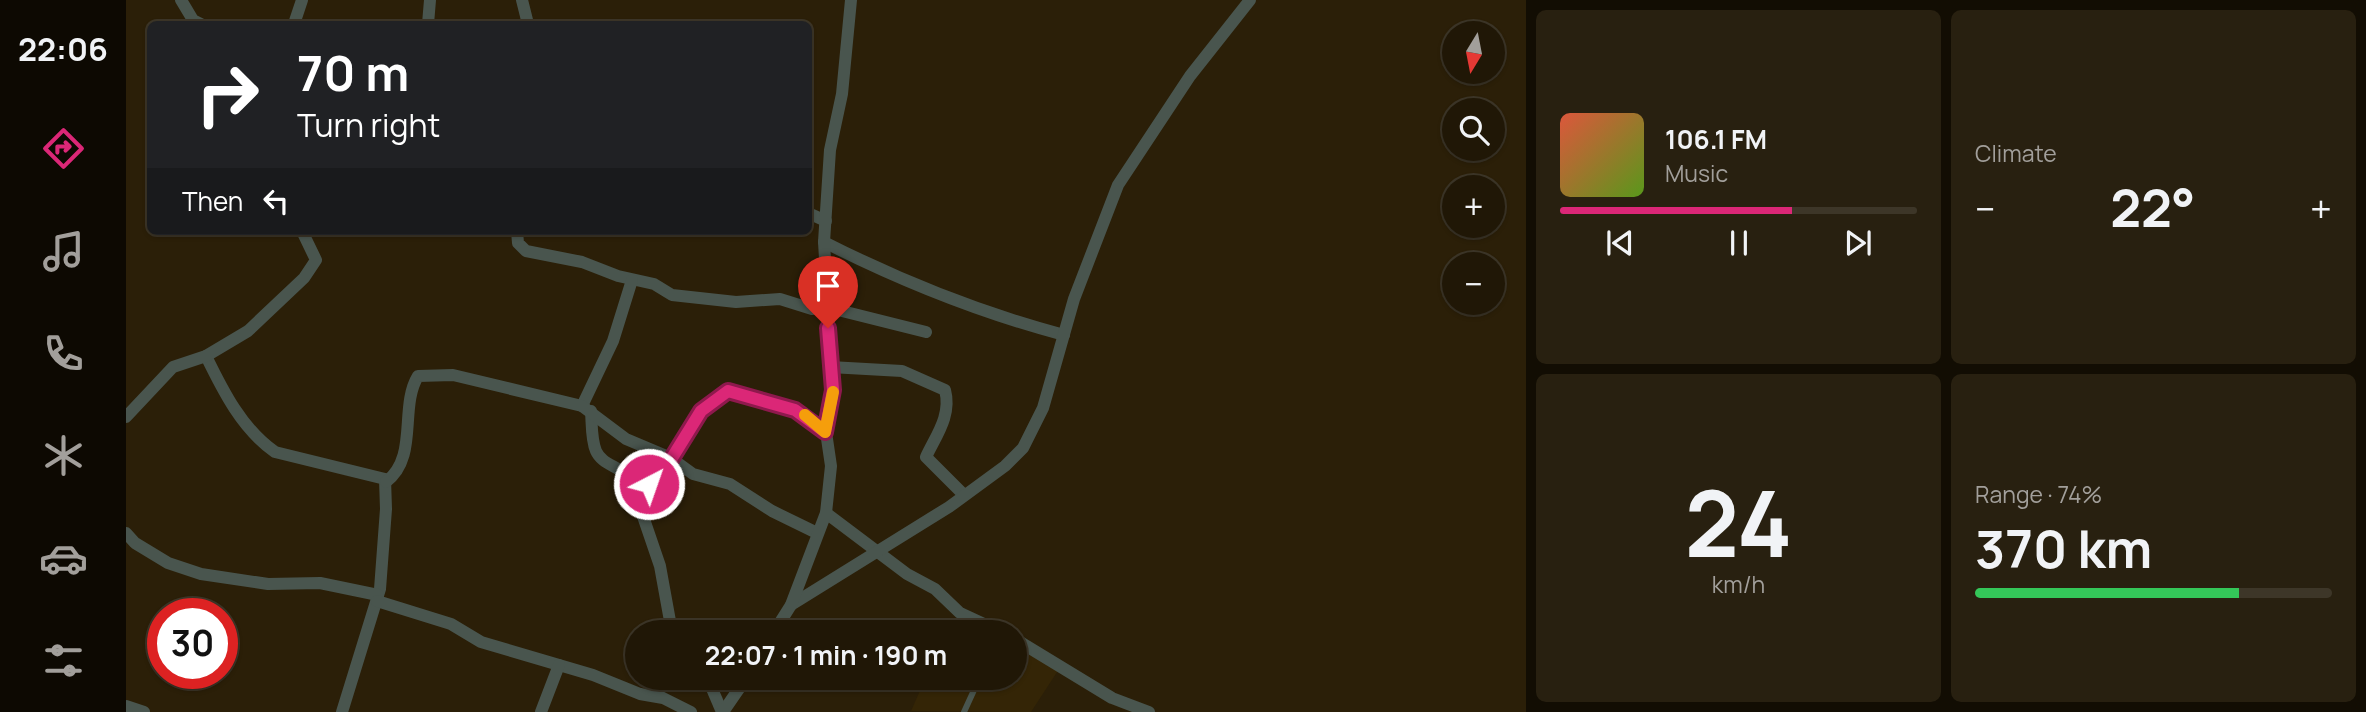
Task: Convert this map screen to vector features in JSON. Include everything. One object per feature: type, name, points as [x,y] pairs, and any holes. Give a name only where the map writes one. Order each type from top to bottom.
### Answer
[{"type":"street","points":[[181,0],[195,21]]},
{"type":"street","points":[[295,21],[302,0]]},
{"type":"street","points":[[428,21],[430,0]]},
{"type":"street","points":[[522,0],[527,21]]},
{"type":"street","points":[[782,620],[791,605],[826,513],[831,466],[825,432],[832,405],[824,242],[830,150],[842,94],[851,0]]},
{"type":"street","points":[[791,605],[878,553],[964,495],[1005,466],[1030,438],[1043,408],[1074,299],[1118,185],[1190,76],[1250,0]]},
{"type":"street","points":[[812,215],[826,221]]},
{"type":"street","points":[[126,417],[173,367],[206,356],[248,331],[313,267],[316,260],[304,235]]},
{"type":"street","points":[[517,235],[518,243],[526,251],[582,262],[632,280],[654,284],[680,296],[736,302],[780,299],[811,309],[826,307],[926,332]]},
{"type":"street","points":[[824,242],[931,292],[1011,321],[1064,335]]},
{"type":"street","points":[[632,280],[613,341],[586,409],[596,451],[628,474],[632,484],[660,566],[670,620]]},
{"type":"street","points":[[206,356],[235,410],[265,445],[275,452],[331,468],[376,476],[386,482]]},
{"type":"street","points":[[830,366],[902,371],[945,390],[943,421],[936,442],[926,457],[964,495]]},
{"type":"street","points":[[342,712],[377,598],[386,482],[401,463],[415,381],[422,374],[453,375],[586,409],[626,439],[671,458],[693,474],[730,484],[772,511],[817,533]]},
{"type":"street","points":[[632,484],[656,481],[701,411],[728,391],[795,410],[825,432]]},
{"type":"street","points":[[826,513],[907,574],[935,589],[970,620]]},
{"type":"street","points":[[126,533],[135,543],[168,563],[201,574],[268,584],[320,583],[377,598],[451,624],[481,642],[559,665],[640,695],[663,698],[691,712]]},
{"type":"street","points":[[1027,646],[1112,698],[1149,712]]},
{"type":"street","points":[[541,712],[559,665]]},
{"type":"street","points":[[713,690],[722,712]]},
{"type":"street","points":[[722,712],[738,690]]},
{"type":"street","points":[[126,706],[144,712]]},
{"type":"lane","points":[[964,712],[974,690]]},
{"type":"shaded area","points":[[1027,651],[1061,666],[1031,712],[911,711],[920,690],[1027,690]]},
{"type":"slow traffic","points":[[805,415],[825,432],[833,392]]},
{"type":"route","points":[[649,484],[659,479],[701,411],[728,391],[795,410],[825,432],[833,390],[828,328]]}]
